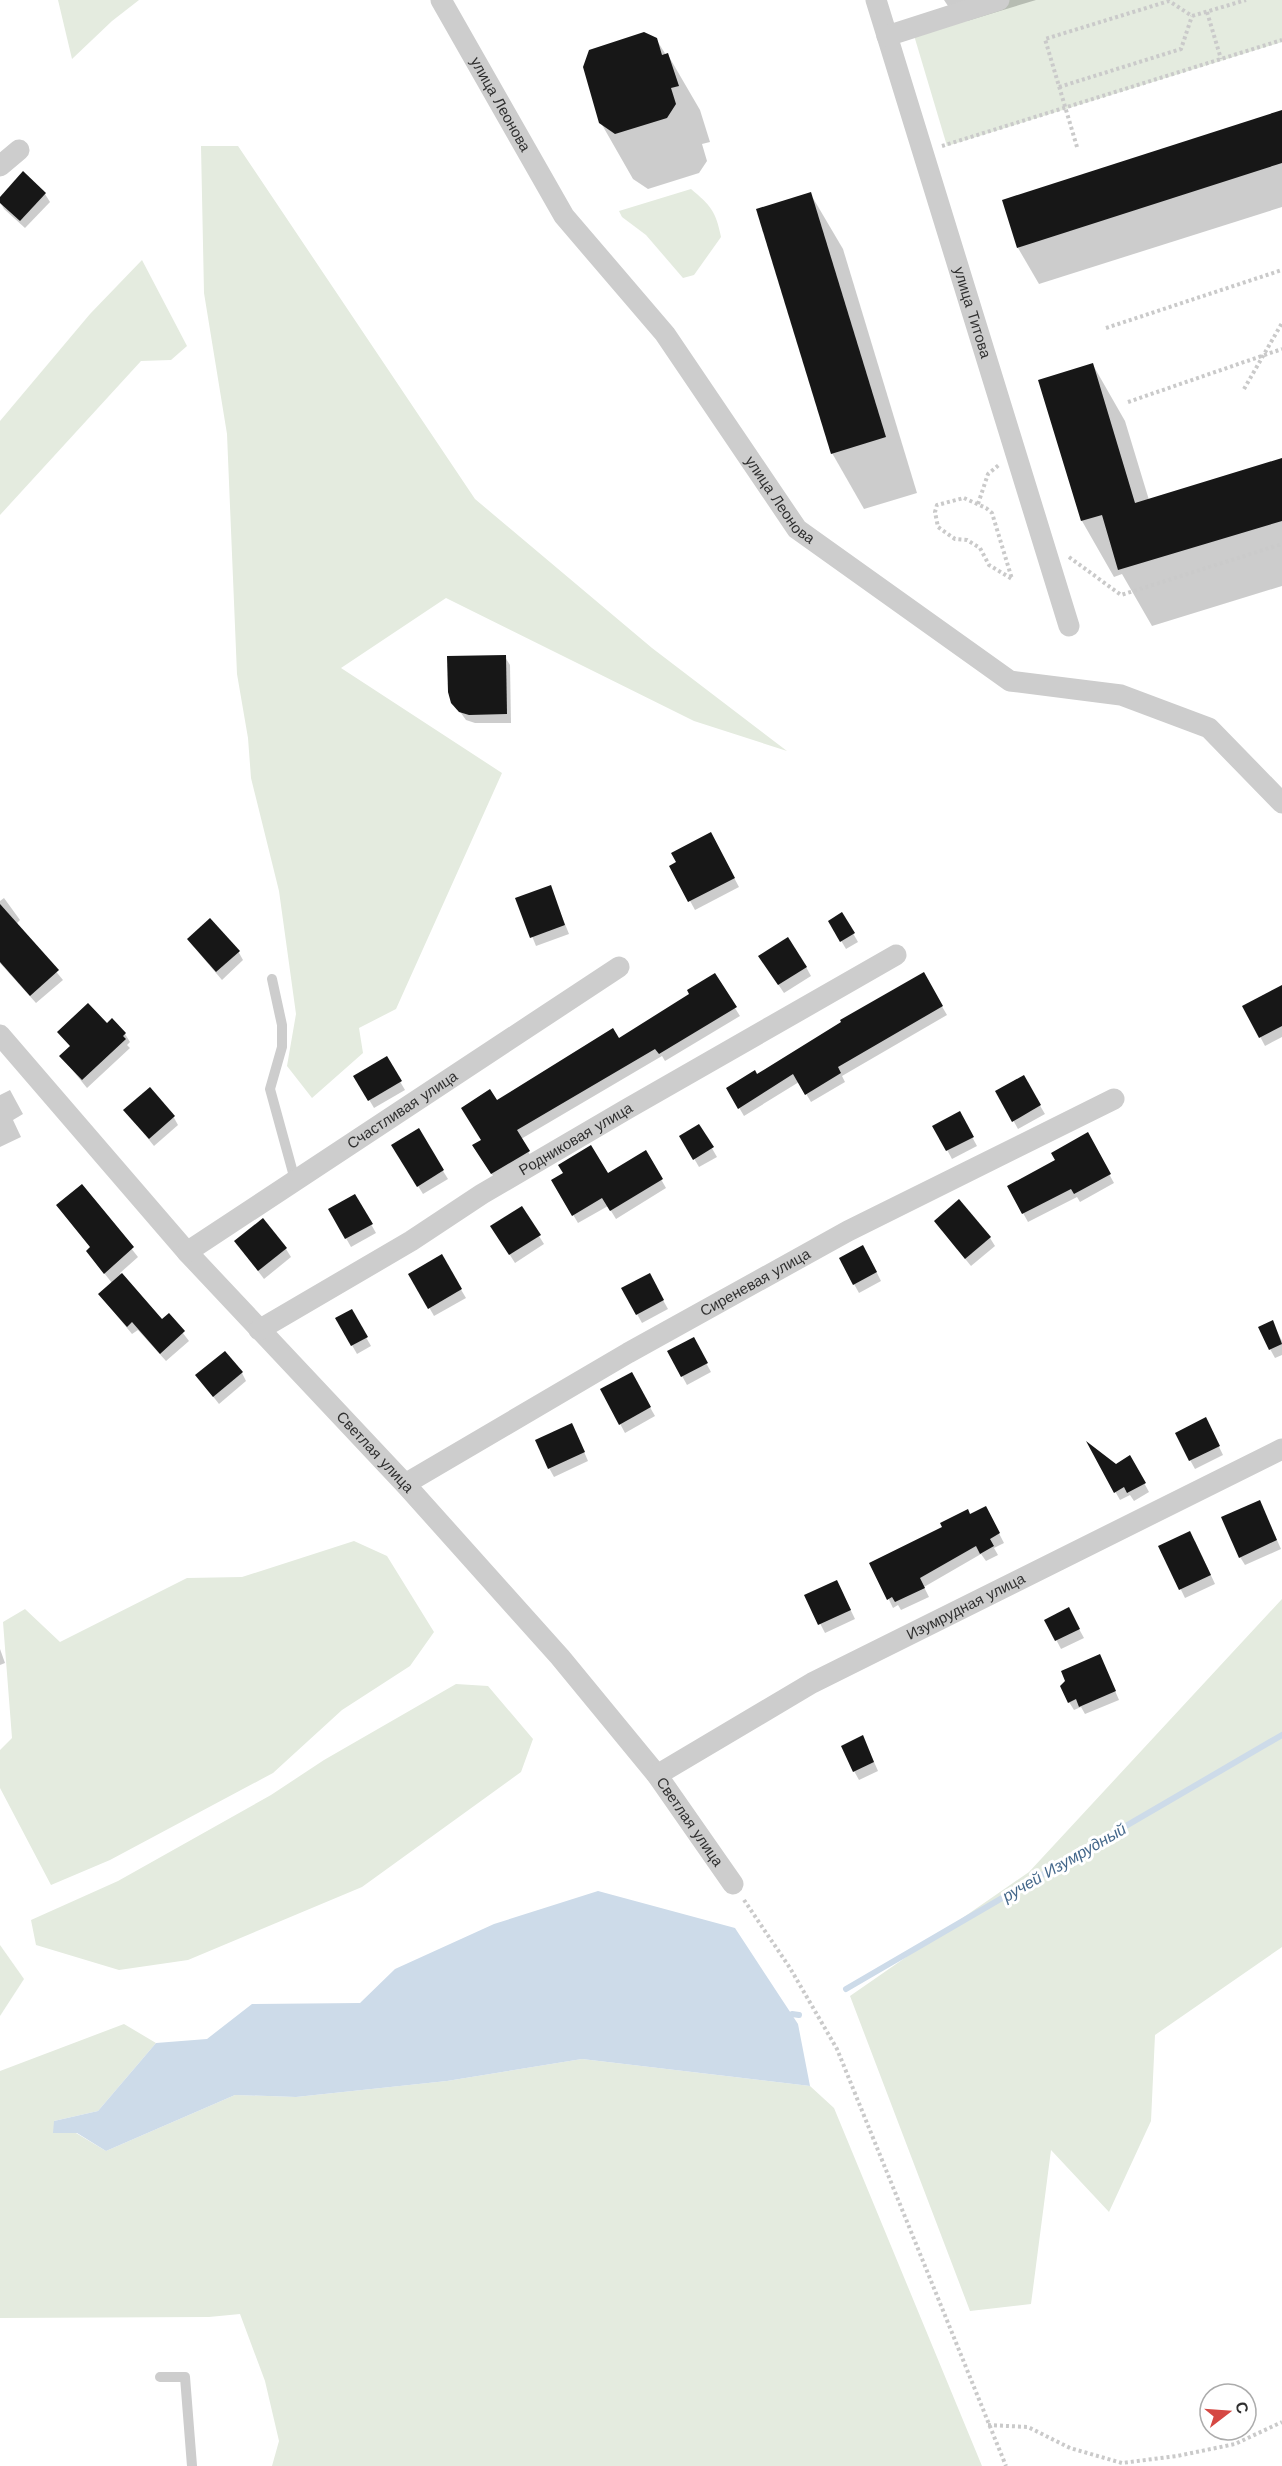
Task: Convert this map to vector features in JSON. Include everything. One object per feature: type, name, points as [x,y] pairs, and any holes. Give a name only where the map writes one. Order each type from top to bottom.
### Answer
[{"type":"street","name":"улица Леонова","points":[[441,0],[564,216],[665,334],[796,529],[1010,681],[1121,695],[1209,728],[1282,803]]},
{"type":"street","name":"улица Титова","points":[[876,0],[1069,626]]},
{"type":"street","points":[[887,36],[999,0]]},
{"type":"street","points":[[0,166],[19,150]]},
{"type":"street","name":"Родниковая улица","points":[[259,1330],[411,1241],[534,1163],[896,955]]},
{"type":"street","name":"Счастливая улица","points":[[187,1252],[619,968]]},
{"type":"street","name":"Светлая улица","points":[[0,1035],[80,1125],[187,1252],[405,1484],[560,1657],[657,1775],[733,1884]]},
{"type":"street","name":"Сиреневая улица","points":[[405,1484],[628,1353],[848,1230],[1114,1099]]},
{"type":"street","name":"Изумрудная улица","points":[[657,1775],[812,1683],[1282,1449]]},
{"type":"lane","points":[[273,979],[282,1025],[282,1047],[279,1065],[270,1089],[295,1180]]},
{"type":"lane","points":[[160,2376],[185,2377],[192,2466]]},
{"type":"path","points":[[1077,147],[1045,39],[1169,1],[1192,16],[1246,0]]},
{"type":"path","points":[[1207,12],[1221,59]]},
{"type":"path","points":[[1059,87],[1181,50],[1192,16]]},
{"type":"path","points":[[922,152],[1282,40]]},
{"type":"path","points":[[1106,328],[1282,270]]},
{"type":"path","points":[[1244,389],[1282,323]]},
{"type":"path","points":[[1128,402],[1282,349]]},
{"type":"path","points":[[978,504],[988,474],[1015,451]]},
{"type":"path","points":[[964,498],[978,504],[992,513],[1012,579],[989,565],[980,548],[967,540],[955,539],[938,526],[935,512],[937,505],[964,498]]},
{"type":"path","points":[[1065,554],[1121,594],[1282,544]]},
{"type":"path","points":[[733,1884],[790,1968],[837,2049],[1006,2466]]},
{"type":"path","points":[[988,2425],[1028,2427],[1070,2448],[1122,2463],[1176,2456],[1234,2444],[1282,2422]]},
{"type":"shaded area","points":[[58,0],[139,0],[112,21],[72,59]]},
{"type":"shaded area","points":[[1002,0],[1282,0],[1282,42],[947,146],[913,32]]},
{"type":"shaded area","points":[[201,146],[238,146],[475,499],[652,648],[787,751],[694,721],[446,598],[341,668],[502,773],[396,1009],[359,1028],[363,1053],[312,1098],[287,1066],[296,1014],[279,891],[251,778],[248,738],[237,674],[227,434],[204,293]]},
{"type":"shaded area","points":[[691,189],[711,209],[721,237],[694,275],[683,278],[646,235],[622,217],[619,211]]},
{"type":"shaded area","points":[[142,260],[187,346],[171,360],[141,361],[0,515],[0,421],[90,314]]},
{"type":"shaded area","points":[[354,1541],[387,1556],[434,1632],[410,1666],[342,1710],[273,1773],[110,1860],[51,1885],[0,1788],[0,1750],[12,1738],[3,1622],[25,1609],[60,1642],[187,1578],[242,1577]]},
{"type":"shaded area","points":[[1282,1599],[1282,1947],[1155,2035],[1151,2121],[1109,2212],[1051,2150],[1031,2304],[970,2311],[850,1996],[1029,1872]]},
{"type":"shaded area","points":[[456,1684],[488,1686],[533,1739],[521,1772],[362,1887],[188,1960],[119,1970],[36,1945],[31,1920],[118,1881],[271,1795],[324,1760]]},
{"type":"shaded area","points":[[0,1945],[24,1979],[0,2016]]},
{"type":"shaded area","points":[[124,2024],[156,2043],[98,2111],[54,2121],[54,2133],[76,2133],[106,2151],[235,2095],[296,2097],[447,2081],[582,2059],[810,2086],[834,2108],[982,2466],[272,2466],[279,2441],[265,2381],[240,2314],[209,2317],[0,2318],[0,2071]]},
{"type":"water","points":[[598,1891],[735,1928],[798,2024],[810,2086],[582,2059],[447,2081],[296,2097],[235,2095],[106,2151],[77,2133],[53,2133],[54,2121],[98,2111],[156,2043],[207,2039],[252,2004],[360,2003],[395,1969],[494,1924]]},
{"type":"building","points":[[644,32],[657,38],[662,55],[668,53],[679,86],[671,88],[676,104],[667,118],[615,134],[599,123],[583,67],[589,50]]},
{"type":"building","points":[[1282,110],[1282,163],[1017,248],[1002,200]]},
{"type":"building","points":[[23,171],[46,193],[20,221],[0,203],[0,197]]},
{"type":"building","points":[[811,192],[886,437],[831,454],[756,209]]},
{"type":"building","points":[[1093,363],[1135,503],[1282,458],[1282,521],[1118,570],[1102,515],[1081,521],[1038,380]]},
{"type":"building","points":[[506,655],[507,714],[469,715],[459,712],[451,703],[448,692],[447,656]]},
{"type":"building","points":[[711,832],[735,878],[688,902],[669,866],[676,862],[671,853]]},
{"type":"building","points":[[551,885],[565,925],[530,938],[515,898]]},
{"type":"building","points":[[0,904],[59,970],[30,996],[0,962]]},
{"type":"building","points":[[842,912],[855,933],[840,942],[828,921]]},
{"type":"building","points":[[210,918],[240,951],[216,972],[187,939]]},
{"type":"building","points":[[788,937],[807,967],[778,985],[758,956]]},
{"type":"building","points":[[924,972],[943,1006],[838,1067],[841,1073],[805,1095],[793,1074],[738,1109],[726,1088],[755,1070],[757,1074],[841,1022],[840,1020]]},
{"type":"building","points":[[715,973],[737,1007],[659,1054],[655,1049],[517,1130],[530,1151],[491,1174],[472,1145],[481,1140],[461,1108],[490,1089],[497,1100],[613,1028],[619,1038],[689,994],[687,990]]},
{"type":"building","points":[[1282,985],[1282,1026],[1259,1038],[1242,1006]]},
{"type":"building","points":[[88,1003],[107,1023],[112,1018],[126,1033],[123,1036],[126,1039],[82,1080],[59,1056],[70,1046],[57,1032]]},
{"type":"building","points":[[387,1056],[402,1081],[368,1101],[353,1076]]},
{"type":"building","points":[[1024,1075],[1041,1105],[1012,1122],[995,1091]]},
{"type":"building","points":[[150,1087],[175,1116],[149,1139],[123,1110]]},
{"type":"building","points":[[960,1111],[974,1137],[946,1151],[932,1126]]},
{"type":"building","points":[[699,1124],[714,1147],[693,1160],[679,1136]]},
{"type":"building","points":[[419,1128],[444,1170],[417,1187],[391,1145]]},
{"type":"building","points":[[1088,1132],[1111,1174],[1074,1194],[1071,1189],[1022,1214],[1007,1186],[1055,1160],[1051,1153]]},
{"type":"building","points":[[591,1145],[608,1173],[646,1150],[663,1179],[610,1211],[602,1198],[572,1216],[551,1180],[563,1173],[558,1165]]},
{"type":"building","points":[[82,1184],[134,1247],[104,1274],[86,1251],[90,1247],[56,1205]]},
{"type":"building","points":[[355,1194],[373,1224],[345,1239],[328,1209]]},
{"type":"building","points":[[959,1199],[991,1237],[965,1259],[934,1221]]},
{"type":"building","points":[[522,1206],[541,1235],[509,1255],[490,1226]]},
{"type":"building","points":[[263,1218],[287,1248],[258,1271],[234,1241]]},
{"type":"building","points":[[863,1245],[877,1272],[853,1285],[839,1258]]},
{"type":"building","points":[[442,1254],[462,1289],[428,1309],[408,1274]]},
{"type":"building","points":[[122,1273],[162,1319],[169,1313],[185,1331],[160,1354],[132,1322],[127,1327],[98,1294]]},
{"type":"building","points":[[650,1273],[664,1300],[636,1315],[621,1288]]},
{"type":"building","points":[[352,1309],[368,1337],[351,1346],[335,1318]]},
{"type":"building","points":[[1273,1320],[1282,1344],[1269,1350],[1258,1327]]},
{"type":"building","points":[[694,1337],[708,1363],[681,1377],[667,1351]]},
{"type":"building","points":[[225,1351],[243,1372],[213,1397],[195,1375]]},
{"type":"building","points":[[632,1372],[651,1407],[619,1425],[600,1389]]},
{"type":"building","points":[[1206,1417],[1220,1446],[1189,1461],[1175,1433]]},
{"type":"building","points":[[572,1423],[585,1452],[548,1469],[535,1440]]},
{"type":"building","points":[[1086,1441],[1116,1464],[1130,1455],[1146,1483],[1127,1493],[1124,1487],[1114,1493]]},
{"type":"building","points":[[1260,1500],[1277,1540],[1239,1558],[1221,1517]]},
{"type":"building","points":[[986,1506],[1000,1533],[990,1539],[994,1546],[980,1554],[976,1546],[920,1578],[925,1588],[895,1602],[892,1597],[887,1600],[869,1563],[942,1527],[940,1523],[968,1509],[970,1514]]},
{"type":"building","points":[[1190,1531],[1211,1575],[1179,1590],[1158,1546]]},
{"type":"building","points":[[837,1580],[851,1610],[818,1625],[804,1595]]},
{"type":"building","points":[[1069,1607],[1080,1629],[1055,1641],[1044,1620]]},
{"type":"building","points":[[1100,1654],[1116,1691],[1079,1707],[1076,1699],[1068,1703],[1060,1686],[1065,1681],[1061,1671]]},
{"type":"building","points":[[863,1735],[874,1762],[853,1772],[841,1746]]},
{"type":"waterway","name":"ручей Изумрудный","points":[[846,1989],[1282,1735]]},
{"type":"waterway","name":"ручей Изумрудный","points":[[792,2014],[799,2015]]}]
